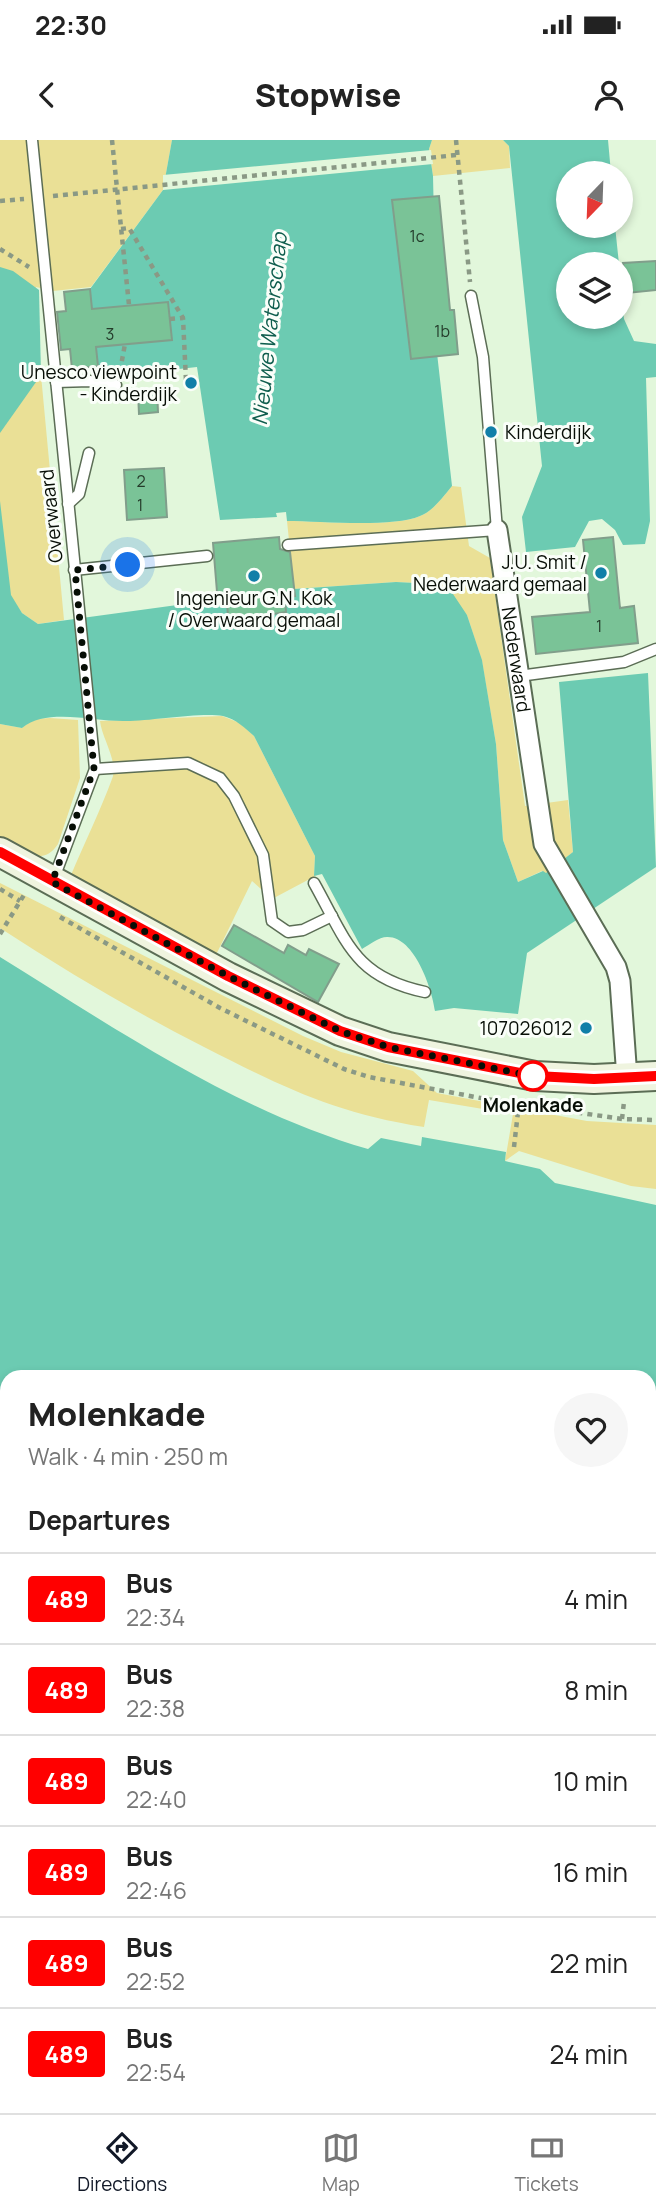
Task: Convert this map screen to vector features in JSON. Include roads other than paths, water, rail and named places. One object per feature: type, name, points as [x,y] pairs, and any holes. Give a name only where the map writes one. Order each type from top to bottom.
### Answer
[{"type":"street","name":"Nederwaard","points":[[497,530],[540,824],[553,864],[616,967],[620,981],[627,1078]]},
{"type":"street","points":[[0,852],[240,983],[340,1031],[398,1049],[535,1076],[656,1076]]},
{"type":"lane","name":"Overwaard","points":[[32,140],[94,769],[52,882]]},
{"type":"lane","name":"Nederwaard","points":[[471,296],[483,357],[497,530]]},
{"type":"lane","points":[[56,382],[90,381],[116,385]]},
{"type":"lane","points":[[68,504],[79,494],[89,453]]},
{"type":"lane","points":[[288,545],[497,530]]},
{"type":"lane","points":[[75,570],[207,556]]},
{"type":"lane","points":[[519,676],[624,662],[656,649]]},
{"type":"lane","points":[[94,769],[188,763],[220,778],[234,796],[263,855],[272,921],[289,932],[303,930],[332,916]]},
{"type":"lane","points":[[314,883],[356,959],[371,972],[403,987],[425,992]]},
{"type":"water","name":"Nieuwe Waterschap","points":[[172,140],[432,140],[429,149],[433,176],[437,353],[452,486],[429,511],[408,520],[374,523],[287,521],[286,512],[276,513],[277,517],[220,520],[197,367],[134,374],[98,366],[96,347],[172,340],[168,302],[92,309],[90,289],[163,190]]},
{"type":"water","points":[[503,140],[608,140],[610,161],[556,161],[556,238],[616,238],[618,252],[556,252],[556,329],[629,329],[634,341],[656,344],[656,377],[646,378],[650,521],[645,544],[623,545],[615,530],[602,519],[589,521],[575,547],[526,552],[522,517],[542,466],[509,146]]},
{"type":"water","points":[[0,267],[13,271],[39,290],[41,375],[0,433]]},
{"type":"water","points":[[0,501],[11,595],[22,613],[38,624],[294,589],[396,582],[435,584],[453,594],[467,615],[482,660],[496,744],[503,840],[518,882],[543,871],[546,873],[573,852],[559,682],[648,673],[656,867],[527,953],[518,1014],[454,1008],[435,1011],[426,977],[405,945],[397,939],[387,937],[362,949],[322,874],[314,876],[315,856],[254,736],[244,727],[228,717],[202,715],[126,721],[44,718],[22,728],[0,724]]},
{"type":"water","points":[[0,957],[178,1066],[224,1091],[319,1133],[368,1149],[381,1138],[421,1146],[422,1137],[506,1152],[505,1161],[540,1169],[555,1183],[656,1205],[656,1370],[0,1370]]},
{"type":"place","name":"Unesco viewpoint - Kinderdijk","points":[[191,383]]},
{"type":"place","name":"Kinderdijk","points":[[491,432]]},
{"type":"place","name":"J.U. Smit / Nederwaard gemaal","points":[[601,573]]},
{"type":"place","name":"Ingenieur G.N. Kok / Overwaard gemaal","points":[[254,576]]},
{"type":"place","name":"107026012","points":[[586,1028]]},
{"type":"place","name":"Molenkade","points":[[533,1076]]}]
